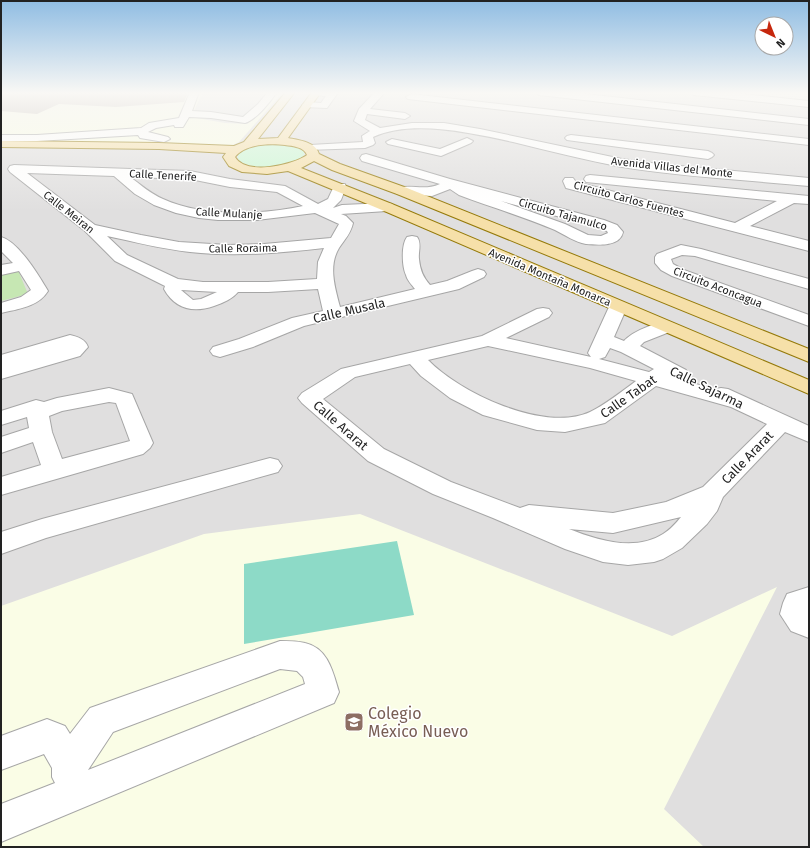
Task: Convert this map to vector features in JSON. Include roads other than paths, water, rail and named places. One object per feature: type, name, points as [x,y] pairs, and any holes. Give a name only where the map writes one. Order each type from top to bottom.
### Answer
[{"type":"main road","points":[[229,161],[231,153],[242,148],[257,132]]},
{"type":"main road","points":[[281,141],[288,132]]},
{"type":"main road","name":"Avenida Montaña Monarca","points":[[242,148],[281,141],[303,145],[311,152],[336,167],[402,191],[431,198],[809,356]]},
{"type":"main road","points":[[1,144],[161,143],[242,148]]},
{"type":"main road","points":[[214,161],[229,161],[238,166],[253,170],[279,170],[291,168],[305,162],[311,152]]},
{"type":"main road","points":[[1,156],[15,162]]},
{"type":"main road","name":"Avenida Montaña Monarca","points":[[291,168],[340,187],[809,388]]},
{"type":"street","points":[[1,138],[36,138],[134,132]]},
{"type":"street","points":[[143,132],[144,136],[161,143],[170,132]]},
{"type":"street","points":[[311,152],[365,145],[369,143],[367,136],[384,138],[443,155],[471,141],[452,137],[436,136],[384,138],[375,132]]},
{"type":"street","name":"Avenida Villas del Monte","points":[[384,138],[399,132]]},
{"type":"street","points":[[436,136],[440,132]]},
{"type":"street","name":"Avenida Villas del Monte","points":[[477,132],[629,164],[809,182]]},
{"type":"street","points":[[563,151],[575,132]]},
{"type":"street","points":[[656,132],[710,143]]},
{"type":"street","points":[[706,172],[712,132]]},
{"type":"street","points":[[571,138],[710,143],[809,142]]},
{"type":"street","name":"Circuito Tajamulco","points":[[366,158],[450,184],[599,223],[612,228],[616,232],[614,236],[603,240],[585,239],[560,227],[464,192],[450,184]]},
{"type":"street","name":"Calle Tenerife","points":[[15,162],[47,170],[190,175],[230,183],[280,189],[330,209],[346,223],[341,236],[335,242],[328,255],[325,267],[326,283],[333,314]]},
{"type":"street","name":"Calle Meiran","points":[[15,162],[27,179],[90,228],[125,254],[163,279],[175,284],[172,289],[188,304],[194,305],[223,297],[228,294],[233,287],[268,287],[326,283]]},
{"type":"street","points":[[27,179],[47,170]]},
{"type":"street","name":"Calle Mulanje","points":[[117,172],[146,195],[164,205],[181,210],[232,216],[268,216],[330,209]]},
{"type":"street","name":"Circuito Carlos Fuentes","points":[[809,200],[591,179],[569,181],[571,185],[809,246]]},
{"type":"street","points":[[431,198],[450,184]]},
{"type":"street","points":[[340,187],[330,209],[387,207]]},
{"type":"street","points":[[738,227],[792,198]]},
{"type":"street","name":"Calle Roraima","points":[[90,228],[192,248],[235,250],[335,242]]},
{"type":"street","points":[[412,240],[411,259],[414,276],[426,292]]},
{"type":"street","points":[[125,254],[151,241]]},
{"type":"street","points":[[1,242],[24,265],[40,291],[27,301],[1,308]]},
{"type":"street","name":"Circuito Aconcagua","points":[[809,284],[696,252],[681,250],[663,257],[663,263],[667,268],[678,273],[809,321]]},
{"type":"street","points":[[1,270],[24,265]]},
{"type":"street","name":"Calle Musala","points":[[220,351],[246,343],[298,322],[453,285],[478,274]]},
{"type":"street","points":[[593,363],[618,306]]},
{"type":"street","name":"Calle Ararat","points":[[543,313],[488,340],[348,373],[309,398],[376,455],[442,488],[502,511],[574,542],[603,551],[628,554],[654,550],[673,541],[698,517],[708,504],[712,493]]},
{"type":"street","points":[[632,343],[666,327]]},
{"type":"street","name":"Calle Sajarma","points":[[607,334],[632,343],[659,374]]},
{"type":"street","name":"Calle Ararat","points":[[488,340],[593,363],[659,374],[734,401]]},
{"type":"street","points":[[1,361],[70,341],[78,344],[78,347],[73,352],[1,373]]},
{"type":"street","name":"Calle Tabat","points":[[414,357],[428,372],[457,393],[491,410],[537,423],[565,425],[598,418],[659,374]]},
{"type":"street","points":[[1,445],[40,422],[58,405],[109,395],[125,399],[142,443],[135,448],[1,470]]},
{"type":"street","name":"Calle Sajarma","points":[[734,401],[809,435]]},
{"type":"street","points":[[1,418],[36,407],[51,463]]},
{"type":"street","name":"Calle Ararat","points":[[502,511],[548,518],[613,523],[671,511],[712,493],[782,422]]},
{"type":"street","points":[[1,486],[51,463]]},
{"type":"street","points":[[1,543],[42,529],[270,466]]},
{"type":"street","points":[[809,599],[797,603],[796,614],[801,622],[809,625]]},
{"type":"street","points":[[1,823],[70,779],[323,692],[317,670],[305,657],[280,655],[102,720],[98,724],[70,779]]},
{"type":"street","points":[[1,753],[47,736],[53,738],[70,779]]},
{"type":"place","name":"Colegio México Nuevo","points":[[354,722]]}]
